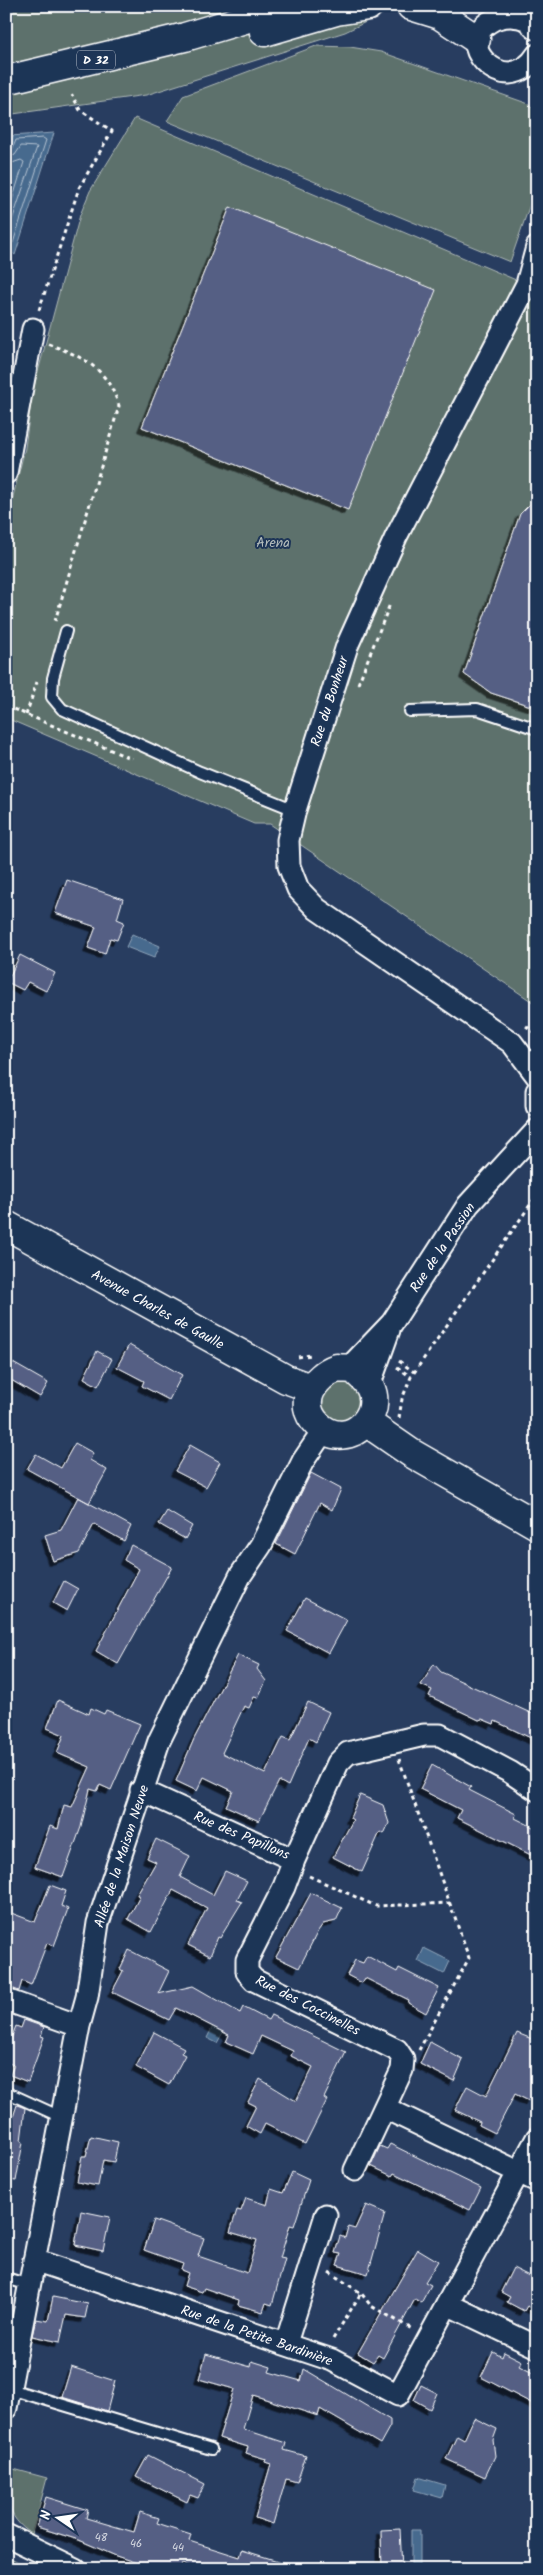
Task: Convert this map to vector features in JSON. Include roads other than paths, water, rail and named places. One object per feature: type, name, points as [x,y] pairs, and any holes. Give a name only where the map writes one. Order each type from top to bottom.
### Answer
[{"type":"main road","name":"D 32","points":[[6,80],[185,37],[288,6]]},
{"type":"main road","points":[[185,37],[261,33],[336,11],[368,6]]},
{"type":"main road","points":[[411,6],[440,15],[476,39]]},
{"type":"main road","name":"Avenue Charles de Gaulle","points":[[6,1225],[286,1379],[311,1388]]},
{"type":"main road","points":[[337,1368],[348,1369],[353,1369],[370,1386],[374,1402],[372,1413],[360,1429],[342,1435],[324,1430],[311,1416],[308,1397],[317,1378],[337,1368]]},
{"type":"main road","points":[[366,1422],[389,1439],[537,1526]]},
{"type":"street","points":[[534,67],[508,73],[493,69],[482,59],[476,39],[484,20],[502,9],[522,11],[537,25]]},
{"type":"street","name":"Rue du Bonheur","points":[[537,247],[527,284],[396,537],[346,646],[295,810],[288,840],[289,866],[298,889],[317,909],[512,1043],[537,1076]]},
{"type":"street","points":[[6,473],[32,333]]},
{"type":"street","points":[[537,1091],[537,1106]]},
{"type":"street","name":"Rue de la Passion","points":[[392,1323],[468,1205],[537,1130]]},
{"type":"street","points":[[348,1369],[392,1323]]},
{"type":"street","points":[[370,1386],[392,1323]]},
{"type":"street","name":"Allée de la Maison Neuve","points":[[8,2399],[61,2117],[79,2026],[87,1997],[98,1923],[141,1790],[159,1740],[240,1576],[261,1545],[303,1461],[324,1430]]},
{"type":"street","name":"Rue des Papillons","points":[[141,1790],[293,1864],[338,1763],[348,1753],[424,1735],[440,1735],[510,1772],[537,1790]]},
{"type":"street","name":"Rue des Coccinelles","points":[[293,1864],[247,1960],[247,1972],[254,1980],[397,2050],[403,2059],[402,2070],[385,2108]]},
{"type":"street","points":[[6,2000],[79,2026]]},
{"type":"street","points":[[354,2170],[385,2108],[528,2176]]},
{"type":"street","name":"Rue de la Petite Bardinière","points":[[34,2260],[286,2343],[332,2360],[398,2394],[447,2304],[528,2176],[537,2138]]},
{"type":"street","points":[[286,2343],[326,2216]]},
{"type":"street","points":[[447,2304],[537,2347]]},
{"type":"street","points":[[6,2535],[76,2569]]},
{"type":"lane","points":[[66,631],[53,678],[52,697],[62,709],[200,772],[295,810]]},
{"type":"lane","points":[[410,711],[478,709],[537,729]]},
{"type":"lane","points":[[6,2092],[61,2117]]},
{"type":"lane","points":[[6,2278],[29,2285]]},
{"type":"lane","points":[[8,2399],[211,2449]]},
{"type":"water","points":[[54,133],[15,255],[6,248],[6,160],[10,136]]},
{"type":"water","points":[[132,934],[160,946],[154,958],[126,947]]},
{"type":"water","points":[[424,1948],[450,1961],[444,1974],[418,1961]]},
{"type":"water","points":[[218,2016],[229,2022],[217,2043],[207,2038]]},
{"type":"water","points":[[418,2477],[445,2485],[442,2498],[414,2490]]},
{"type":"water","points":[[411,2530],[420,2530],[420,2564],[411,2564]]},
{"type":"park label","name":"Arena","points":[[273,542]]}]
